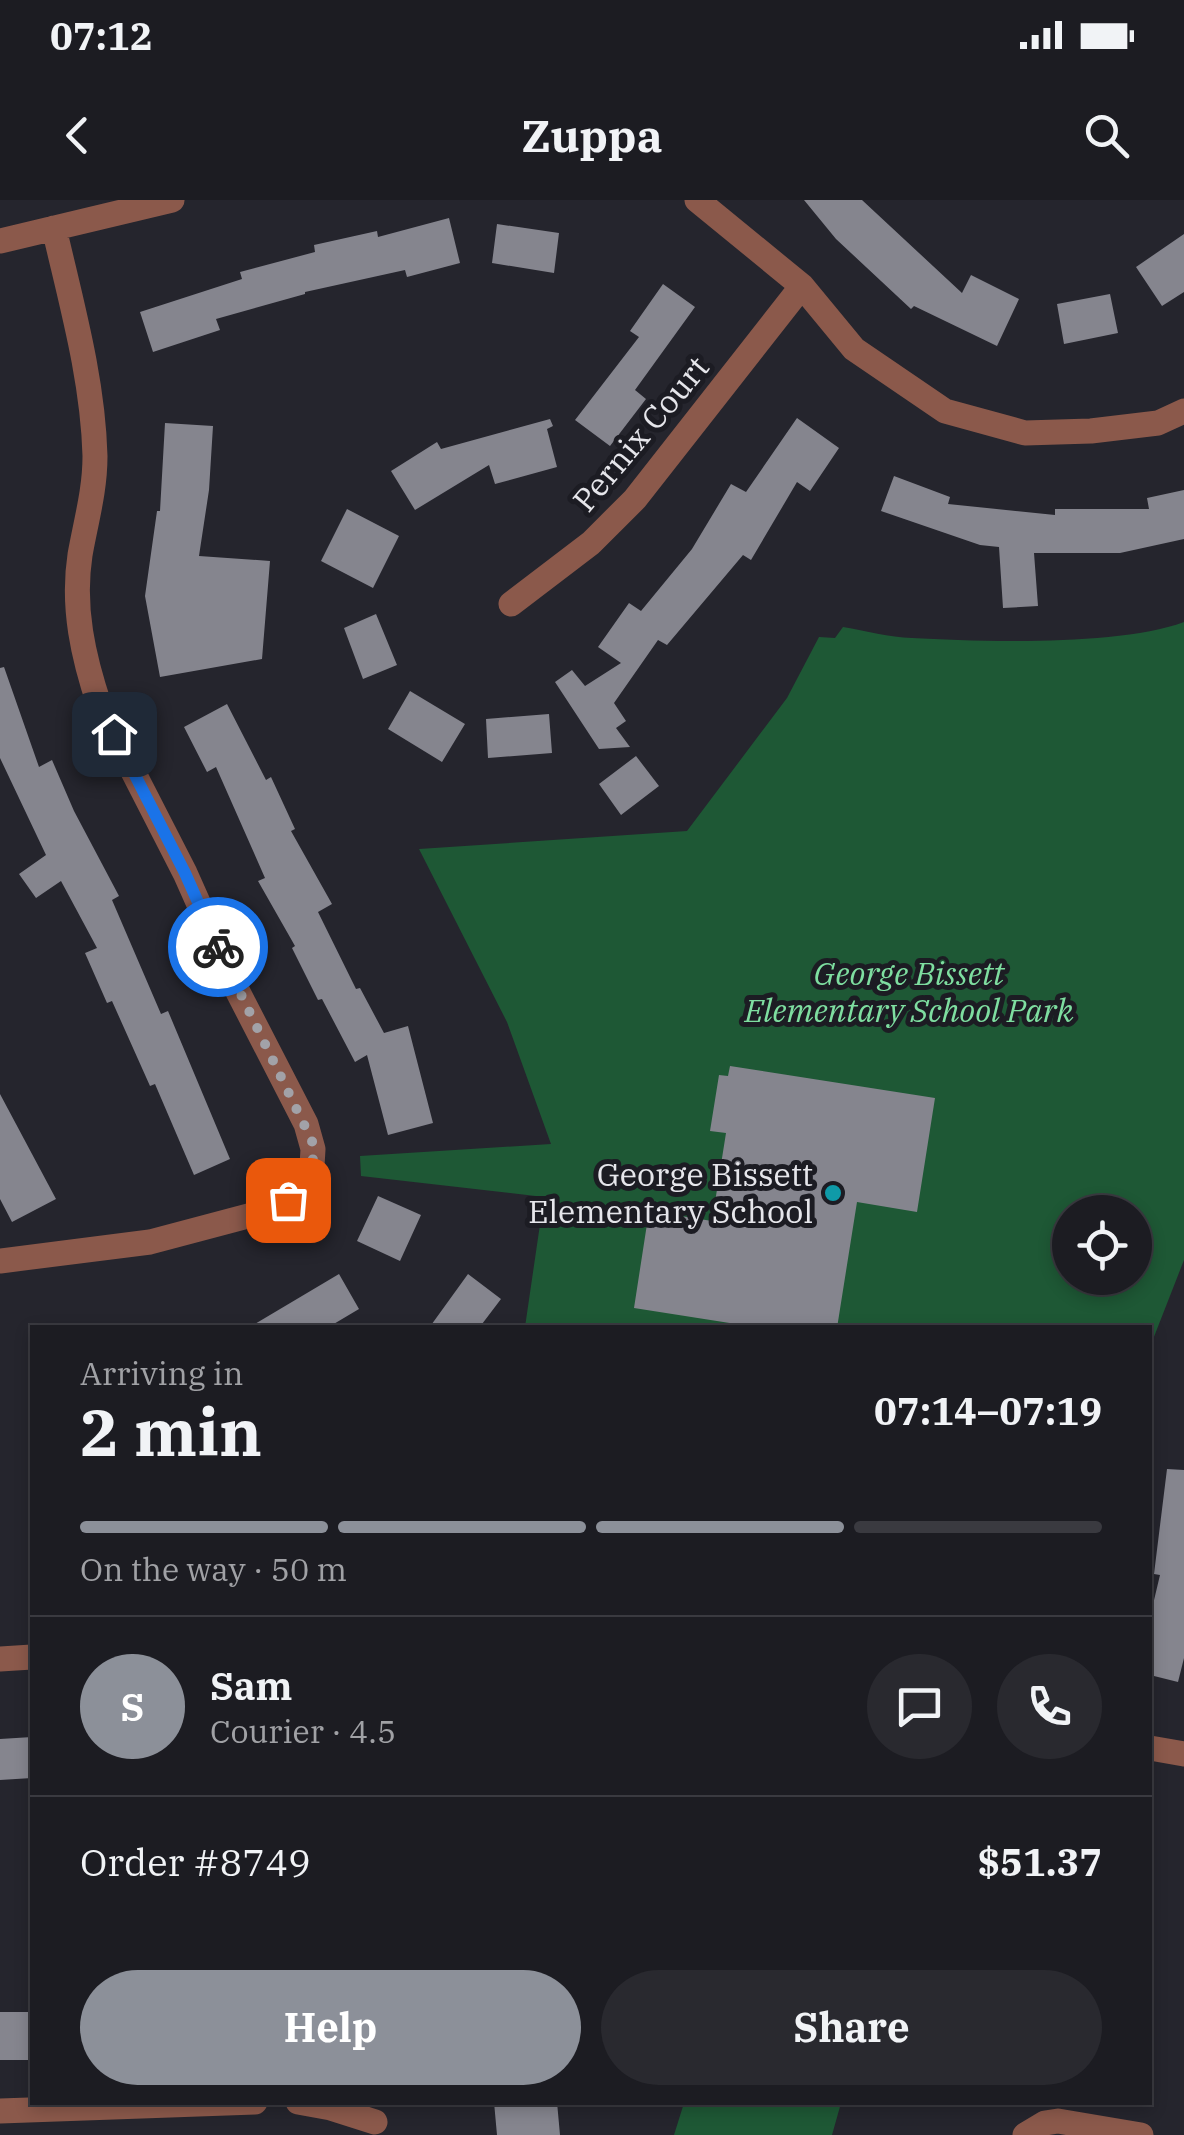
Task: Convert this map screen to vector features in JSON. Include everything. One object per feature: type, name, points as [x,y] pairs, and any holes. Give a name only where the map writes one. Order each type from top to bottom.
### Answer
[{"type":"street","points":[[0,240],[172,200]]},
{"type":"street","points":[[697,200],[802,286],[854,349],[945,412],[1026,432],[1091,431],[1158,423],[1184,411]]},
{"type":"street","points":[[0,1262],[150,1242],[262,1212],[302,1188],[310,1174],[314,1153],[306,1124],[100,707],[88,670],[79,630],[77,596],[80,554],[93,496],[94,436],[82,356],[54,228]]},
{"type":"street","name":"Pernix Court","points":[[510,604],[591,543],[634,499],[802,286]]},
{"type":"street","points":[[0,1659],[30,1658]]},
{"type":"street","points":[[1152,1748],[1184,1754]]},
{"type":"street","points":[[0,2111],[169,2105]]},
{"type":"street","points":[[314,2105],[376,2122]]},
{"type":"street","points":[[1025,2135],[1045,2123],[1058,2121],[1140,2135]]},
{"type":"green space","name":"George Bissett Elementary School Park","points":[[1184,622],[1184,1260],[1152,1342],[1152,1325],[525,1325],[544,1197],[361,1176],[360,1156],[551,1144],[507,1022],[419,849],[687,831],[787,698],[819,637],[835,638],[843,627],[941,639],[1088,639],[1157,630]]},
{"type":"green space","points":[[683,2105],[840,2105],[832,2135],[674,2135]]},
{"type":"building","points":[[804,200],[862,200],[962,293],[971,275],[1019,299],[997,346],[914,306],[911,309],[836,239]]},
{"type":"building","points":[[449,218],[460,263],[407,277],[405,270],[305,292],[216,319],[220,330],[153,352],[140,312],[242,279],[240,272],[315,252],[314,245],[377,231],[378,237]]},
{"type":"building","points":[[497,224],[559,233],[554,273],[492,263]]},
{"type":"building","points":[[1184,234],[1184,292],[1162,306],[1136,267]]},
{"type":"building","points":[[663,284],[695,307],[635,390],[646,399],[610,446],[575,420],[639,337],[630,331]]},
{"type":"building","points":[[1110,294],[1118,333],[1064,344],[1057,304]]},
{"type":"building","points":[[797,418],[839,448],[810,491],[797,482],[751,560],[743,555],[667,645],[658,640],[614,703],[626,721],[616,728],[630,747],[599,749],[555,682],[572,670],[585,686],[621,663],[598,647],[629,603],[641,611],[692,549],[731,484],[746,492]]},
{"type":"building","points":[[550,419],[553,426],[547,429],[557,467],[495,484],[489,465],[415,510],[391,471],[437,442],[441,449]]},
{"type":"building","points":[[165,423],[213,426],[199,556],[270,561],[262,659],[160,677],[145,596],[160,511]]},
{"type":"building","points":[[894,476],[950,497],[948,504],[1055,515],[1055,509],[1149,509],[1147,498],[1184,490],[1184,539],[1120,553],[1034,553],[1038,606],[1003,608],[999,547],[980,545],[881,511]]},
{"type":"building","points":[[347,509],[399,536],[373,588],[321,561]]},
{"type":"building","points":[[376,614],[397,665],[363,679],[344,628]]},
{"type":"building","points":[[4,667],[39,767],[52,760],[119,896],[112,900],[161,1014],[168,1011],[230,1159],[194,1175],[155,1084],[150,1086],[112,1001],[107,1003],[85,953],[97,948],[61,881],[36,898],[19,874],[46,855],[0,758],[0,668]]},
{"type":"building","points":[[410,691],[465,724],[442,762],[388,729]]},
{"type":"building","points":[[227,704],[266,780],[271,777],[295,829],[291,831],[332,904],[318,912],[356,989],[360,988],[384,1033],[408,1026],[433,1123],[388,1135],[367,1055],[355,1062],[322,999],[318,1000],[292,948],[295,946],[258,881],[265,878],[216,767],[207,772],[184,727]]},
{"type":"building","points":[[549,714],[552,753],[488,758],[486,719]]},
{"type":"building","points":[[636,756],[659,786],[621,815],[599,784]]},
{"type":"building","name":"George Bissett Elementary School","points":[[730,1066],[935,1098],[917,1212],[857,1202],[837,1325],[736,1325],[634,1308],[649,1211],[712,1221],[726,1133],[710,1131],[719,1075],[728,1076]]},
{"type":"building","points":[[0,1094],[56,1199],[12,1222],[0,1199]]},
{"type":"building","points":[[378,1196],[421,1215],[400,1261],[357,1241]]},
{"type":"building","points":[[339,1274],[359,1309],[332,1325],[253,1325]]},
{"type":"building","points":[[468,1274],[501,1299],[481,1325],[431,1325]]},
{"type":"building","points":[[1167,1469],[1184,1470],[1184,1658],[1178,1682],[1152,1676],[1152,1609],[1160,1575],[1154,1574]]},
{"type":"building","points":[[30,1737],[30,1778],[0,1780],[0,1739]]},
{"type":"building","points":[[0,2012],[30,2012],[30,2060],[0,2060]]},
{"type":"building","points":[[494,2105],[557,2105],[560,2135],[497,2135]]},
{"type":"way so far","points":[[218,947],[312,1141],[314,1153],[308,1180],[288,1200]]},
{"type":"place","name":"George Bissett Elementary School","points":[[833,1193]]},
{"type":"route","points":[[114,734],[218,947]]}]
